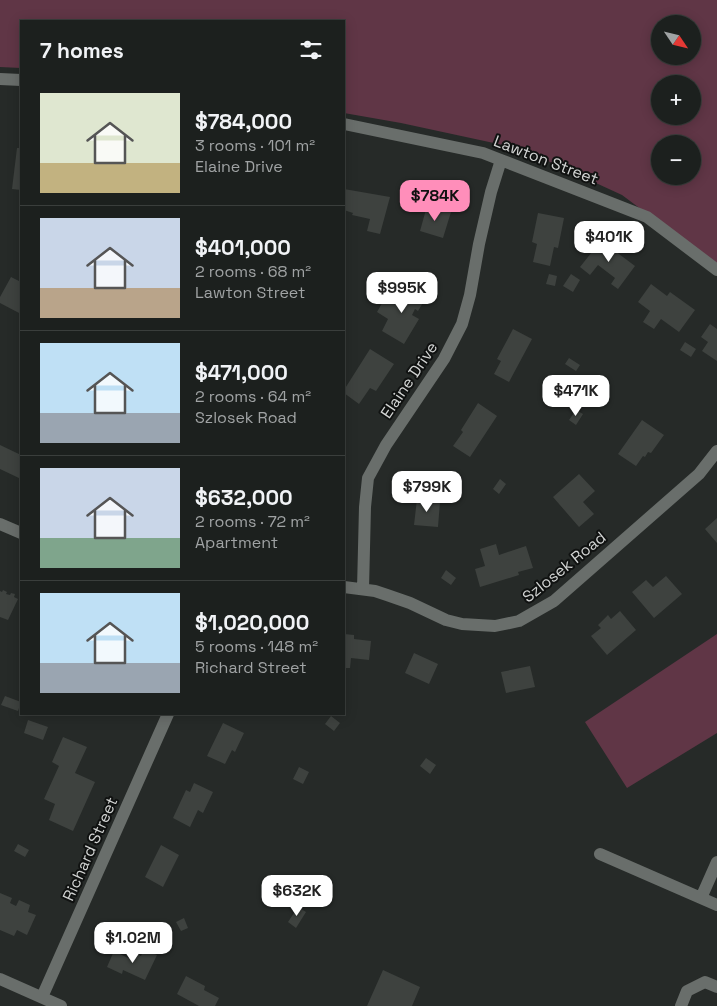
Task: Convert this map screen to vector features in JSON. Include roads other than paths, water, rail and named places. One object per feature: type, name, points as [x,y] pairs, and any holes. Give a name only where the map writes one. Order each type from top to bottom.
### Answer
[{"type":"street","points":[[0,79],[20,80]]},
{"type":"street","name":"Lawton Street","points":[[345,124],[483,153],[647,217],[717,270]]},
{"type":"street","name":"Elaine Drive","points":[[363,589],[365,507],[368,478],[386,445],[444,359],[462,324],[468,304],[491,192],[501,160]]},
{"type":"street","name":"Szlosek Road","points":[[345,587],[363,589],[392,597],[446,620],[462,624],[496,626],[519,621],[554,601],[699,474],[717,451]]},
{"type":"street","points":[[0,524],[20,533]]},
{"type":"street","name":"Richard Street","points":[[42,997],[168,715]]},
{"type":"street","points":[[600,854],[717,905]]},
{"type":"street","points":[[701,898],[717,862]]},
{"type":"street","points":[[0,979],[61,1006]]},
{"type":"street","points":[[681,1006],[687,990],[705,982],[717,987]]}]
